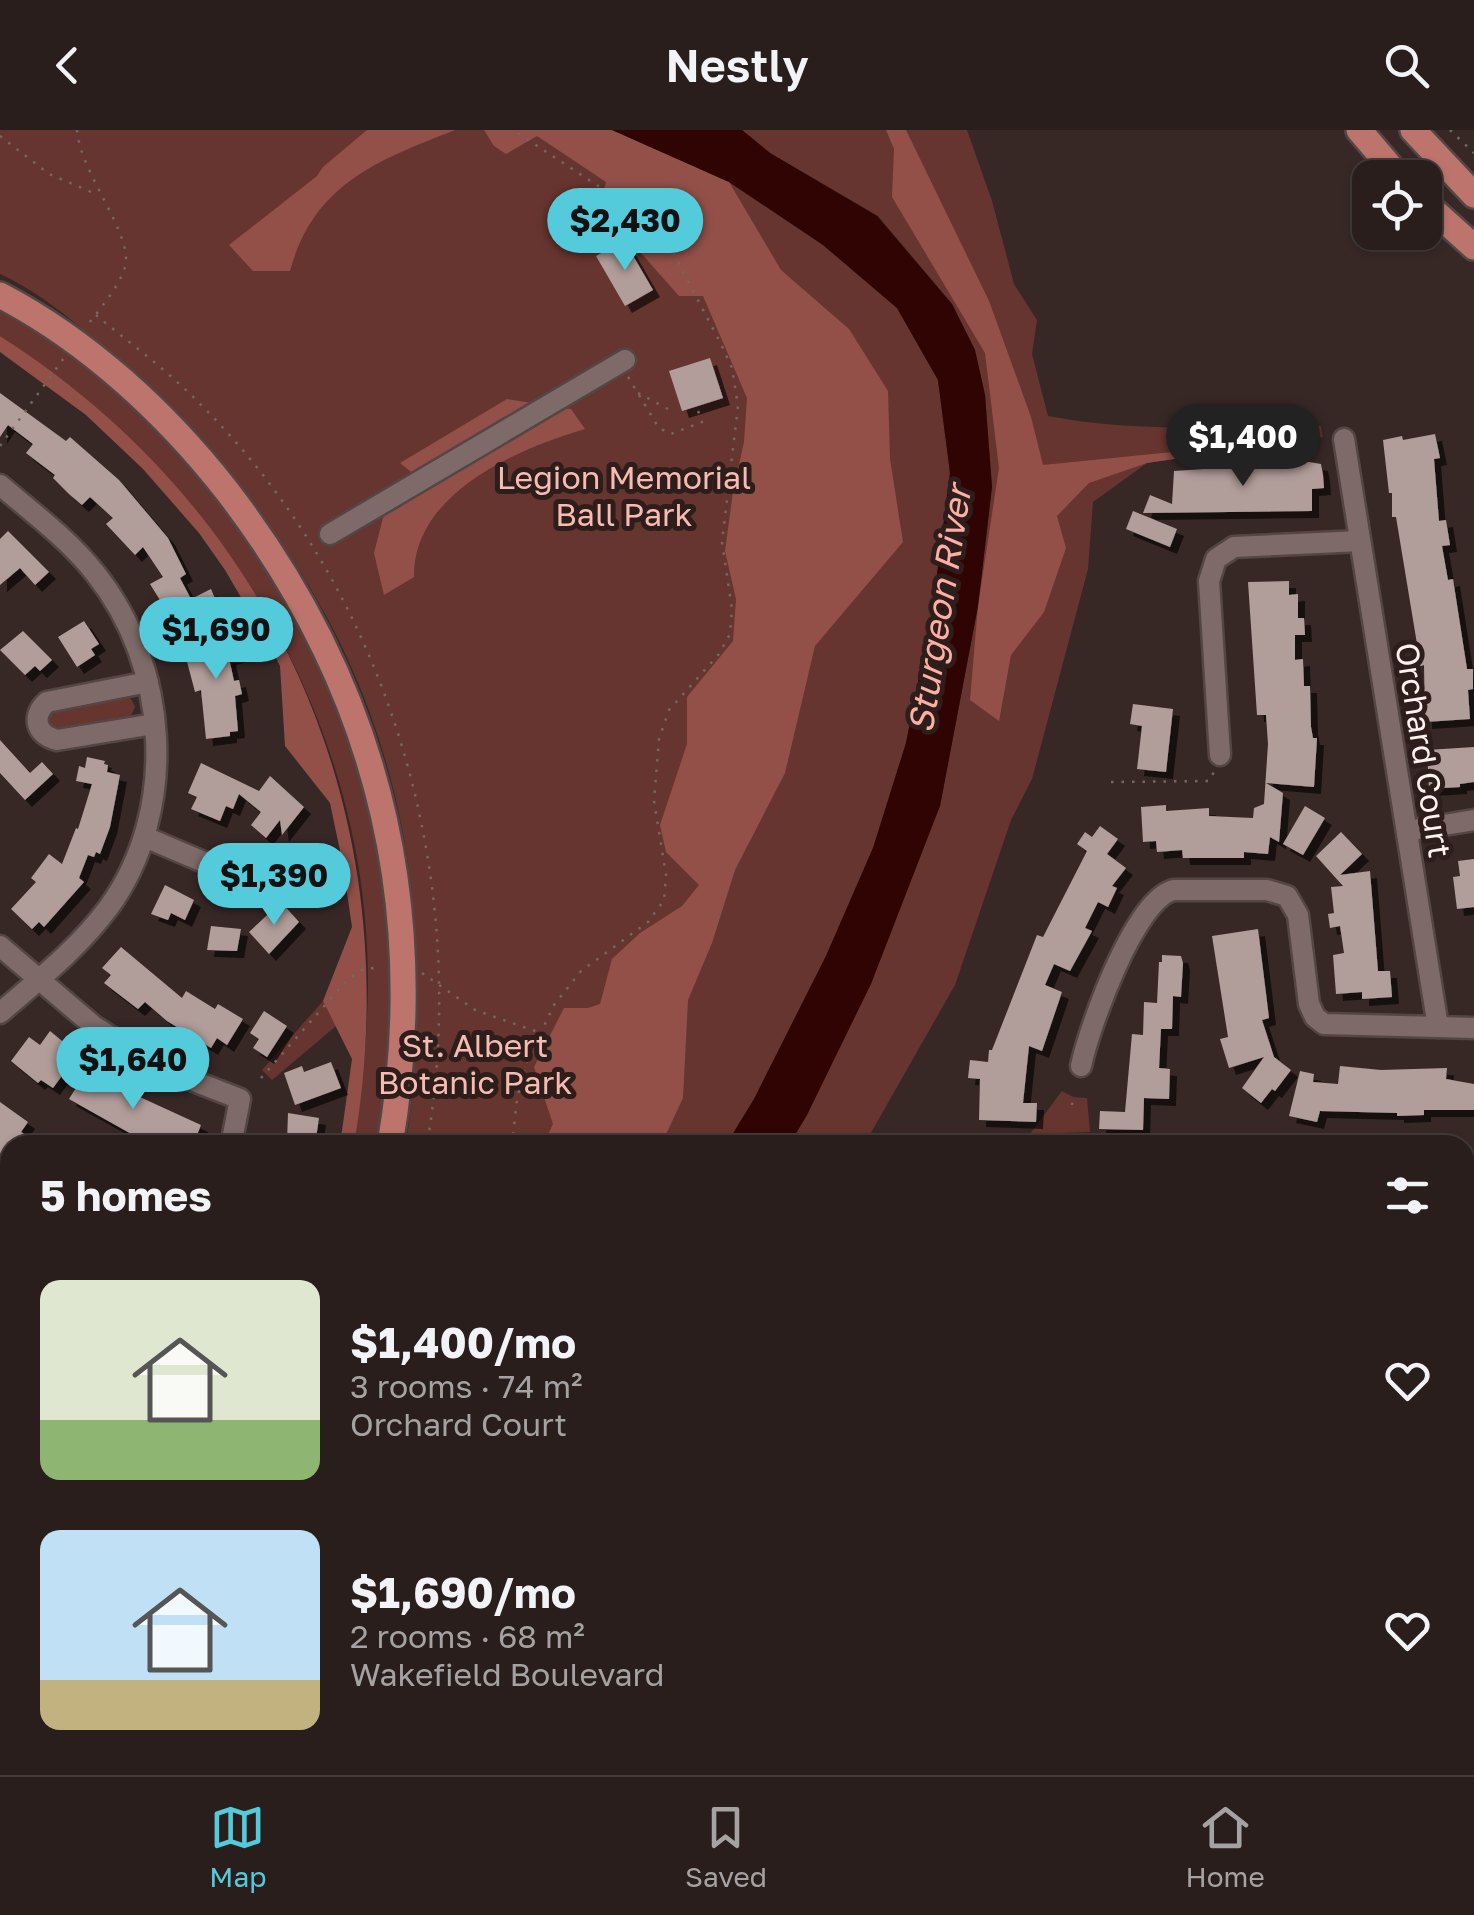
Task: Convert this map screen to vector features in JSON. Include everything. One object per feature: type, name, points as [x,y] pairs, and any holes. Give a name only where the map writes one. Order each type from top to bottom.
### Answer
[{"type":"main road","points":[[1359,130],[1385,160]]},
{"type":"main road","points":[[1413,130],[1474,194]]},
{"type":"main road","points":[[1442,218],[1474,247]]},
{"type":"main road","points":[[0,295],[76,343],[148,404],[200,457],[262,538],[310,616],[334,666],[377,787],[397,884],[404,1017],[391,1135]]},
{"type":"street","points":[[330,534],[623,361]]},
{"type":"street","name":"Orchard Court","points":[[1344,439],[1438,1027]]},
{"type":"street","points":[[0,485],[94,572],[128,625],[148,682],[154,724],[155,786],[144,838],[111,904],[78,944],[0,1014]]},
{"type":"street","points":[[1220,755],[1208,582],[1216,559],[1234,547],[1360,541]]},
{"type":"street","points":[[148,682],[47,702],[38,712],[38,725],[45,736],[57,740],[154,724]]},
{"type":"street","points":[[1407,830],[1474,820]]},
{"type":"street","points":[[144,838],[248,881]]},
{"type":"street","points":[[1081,1066],[1092,1022],[1113,973],[1150,905],[1162,893],[1174,890],[1267,890],[1287,896],[1298,915],[1309,1004],[1314,1017],[1324,1024],[1474,1028]]},
{"type":"street","points":[[0,946],[95,1027],[163,1069],[240,1099],[233,1135]]},
{"type":"path","points":[[77,130],[88,172],[122,238],[127,256],[116,287],[82,334]]},
{"type":"path","points":[[513,1135],[521,1081],[554,1005],[582,971],[648,922],[664,900],[666,875],[654,801],[659,739],[669,710],[720,654],[730,634],[732,609],[722,542],[738,406],[732,368],[659,226],[514,130]]},
{"type":"path","points":[[1450,130],[1474,153]]},
{"type":"path","points":[[0,136],[49,174],[100,195]]},
{"type":"path","points":[[0,446],[69,351]]},
{"type":"path","points":[[623,361],[658,428],[671,434],[702,422],[697,408]]},
{"type":"path","points":[[637,392],[668,409]]},
{"type":"path","points":[[1111,782],[1209,781],[1220,755]]},
{"type":"path","points":[[261,1078],[348,979],[362,970],[393,967]]},
{"type":"path","points":[[444,986],[480,1012],[540,1032]]},
{"type":"path","points":[[428,1135],[436,1083]]},
{"type":"path","points":[[1072,1105],[1073,1094]]},
{"type":"green space","name":"Legion Memorial Ball Park","points":[[0,130],[612,130],[729,182],[823,245],[897,308],[938,380],[950,473],[933,606],[906,743],[873,848],[826,956],[732,1135],[407,1135],[416,1036],[415,932],[403,832],[378,737],[341,646],[292,559],[230,476],[154,396],[81,329],[42,298],[0,274]]},
{"type":"green space","points":[[742,130],[967,130],[992,201],[1014,284],[1037,320],[1032,354],[1048,416],[1150,427],[1321,426],[1323,437],[1147,463],[1093,502],[1088,569],[1032,779],[1011,820],[955,985],[870,1135],[795,1135],[940,806],[978,606],[992,487],[985,395],[975,350],[952,304],[878,216],[770,153]]},
{"type":"green space","points":[[0,305],[85,362],[167,436],[197,468],[301,619],[358,756],[385,868],[393,1016],[381,1135],[355,1135],[368,1000],[361,882],[341,788],[309,697],[265,611],[212,531],[149,458],[78,393],[0,336]]},
{"type":"green space","points":[[123,696],[131,699],[135,707],[130,718],[61,732],[51,730],[45,717],[50,710]]},
{"type":"green space","points":[[323,1001],[336,1026],[272,1080],[262,1070]]},
{"type":"green space","points":[[1062,1091],[1087,1098],[1090,1132],[1030,1134]]},
{"type":"shaded area","points":[[367,130],[455,130],[376,165],[333,196],[315,216],[290,271],[253,271],[229,245],[317,176]]},
{"type":"shaded area","points":[[484,130],[612,130],[729,182],[781,270],[849,329],[888,391],[890,459],[903,542],[815,646],[785,773],[735,870],[712,943],[688,1000],[683,1098],[666,1135],[548,1135],[553,1124],[534,1067],[564,1008],[600,1004],[612,959],[640,933],[682,906],[699,885],[666,852],[660,825],[687,744],[687,697],[733,641],[736,599],[725,551],[744,442],[747,398],[703,296],[679,296],[633,244],[598,213],[606,182],[537,136],[506,154],[494,146]]},
{"type":"shaded area","points":[[886,130],[906,130],[989,301],[1031,417],[1043,465],[1323,437],[1147,463],[1089,483],[1057,516],[1066,548],[1044,612],[1011,655],[999,721],[970,700],[978,606],[999,468],[985,353],[892,197],[894,149]]},
{"type":"shaded area","points":[[0,336],[98,409],[181,492],[249,585],[303,685],[340,793],[362,907],[366,1024],[355,1135],[341,1135],[352,1059],[323,1001],[352,927],[343,865],[330,803],[285,746],[280,666],[225,570],[199,533],[143,469],[86,415],[0,352]]},
{"type":"shaded area","points":[[507,399],[571,409],[585,429],[529,449],[474,479],[431,521],[418,547],[414,577],[384,595],[374,553],[384,514],[430,487],[400,463]]},
{"type":"water","name":"Sturgeon River","points":[[612,130],[742,130],[770,153],[877,216],[952,304],[975,350],[985,395],[992,487],[978,606],[940,806],[871,984],[795,1135],[732,1135],[826,956],[873,848],[906,743],[933,606],[950,473],[938,380],[897,308],[823,245],[729,182]]},
{"type":"building","points":[[624,240],[653,290],[625,306],[596,256]]},
{"type":"building","points":[[710,358],[723,398],[682,411],[669,371]]},
{"type":"building","points":[[0,393],[66,441],[70,437],[119,480],[168,538],[186,574],[180,578],[191,599],[211,589],[219,608],[176,626],[150,584],[163,577],[143,547],[135,555],[106,524],[113,518],[90,497],[82,505],[69,494],[53,478],[55,475],[26,453],[33,444],[8,425],[0,437]]},
{"type":"building","points":[[1435,434],[1440,458],[1434,459],[1439,521],[1446,520],[1450,545],[1442,546],[1448,580],[1453,579],[1467,669],[1473,669],[1473,689],[1468,690],[1470,719],[1425,722],[1424,665],[1418,667],[1415,651],[1418,650],[1396,517],[1392,517],[1383,440]]},
{"type":"building","points":[[1321,464],[1324,488],[1312,489],[1312,511],[1143,513],[1150,495],[1172,504],[1174,471]]},
{"type":"building","points":[[1133,511],[1177,529],[1170,547],[1126,529]]},
{"type":"building","points":[[8,531],[49,572],[35,585],[20,568],[0,585],[0,539]]},
{"type":"building","points":[[1289,581],[1289,595],[1298,594],[1298,618],[1304,618],[1305,635],[1295,635],[1295,660],[1303,659],[1304,686],[1310,686],[1311,727],[1313,738],[1317,738],[1314,787],[1266,783],[1283,793],[1279,842],[1270,837],[1268,854],[1244,852],[1244,858],[1183,858],[1182,850],[1157,852],[1156,841],[1143,842],[1141,807],[1166,805],[1166,811],[1209,808],[1209,816],[1253,818],[1254,808],[1264,804],[1266,715],[1257,715],[1248,582]]},
{"type":"building","points":[[84,621],[99,644],[91,649],[95,655],[77,667],[58,637]]},
{"type":"building","points":[[234,629],[241,655],[229,658],[234,681],[239,680],[242,694],[235,696],[238,731],[206,739],[201,690],[195,692],[185,654],[200,650],[198,638]]},
{"type":"building","points":[[23,631],[52,660],[40,671],[35,666],[25,675],[0,650]]},
{"type":"building","points":[[1133,704],[1173,709],[1166,772],[1137,769],[1142,726],[1130,724]]},
{"type":"building","points":[[0,740],[30,773],[42,762],[53,774],[25,800],[0,773]]},
{"type":"building","points":[[1474,747],[1474,782],[1429,789],[1427,750]]},
{"type":"building","points":[[87,757],[105,761],[107,772],[120,775],[110,827],[100,854],[88,855],[79,878],[84,882],[44,927],[39,922],[32,929],[11,909],[36,882],[31,878],[49,854],[62,864],[92,784],[76,781],[79,766],[85,768]]},
{"type":"building","points":[[201,763],[259,791],[270,776],[304,807],[282,835],[280,820],[266,838],[251,825],[261,812],[239,794],[233,809],[226,806],[220,821],[191,809],[197,797],[188,793]]},
{"type":"building","points":[[1305,806],[1325,818],[1303,855],[1283,844]]},
{"type":"building","points":[[1100,826],[1118,839],[1107,854],[1126,868],[1112,886],[1117,888],[1108,907],[1098,902],[1085,928],[1092,931],[1070,971],[1054,964],[1045,985],[1062,992],[1042,1051],[1029,1046],[1023,1103],[1037,1103],[1036,1122],[979,1120],[980,1079],[968,1078],[970,1060],[988,1062],[989,1050],[1037,935],[1043,937],[1087,851],[1077,844],[1085,832],[1092,837]]},
{"type":"building","points":[[1341,832],[1362,854],[1340,875],[1370,871],[1378,971],[1390,971],[1392,997],[1362,999],[1362,992],[1336,994],[1333,955],[1344,953],[1340,926],[1330,928],[1328,914],[1334,913],[1331,887],[1343,886],[1316,856]]},
{"type":"building","points":[[309,852],[315,883],[292,886],[285,855]]},
{"type":"building","points":[[1474,859],[1474,907],[1457,909],[1453,877],[1460,876],[1458,861]]},
{"type":"building","points":[[165,885],[194,900],[185,920],[171,913],[168,920],[151,914]]},
{"type":"building","points":[[281,902],[299,922],[269,954],[249,932]]},
{"type":"building","points":[[211,926],[241,929],[237,951],[207,950]]},
{"type":"building","points":[[1258,929],[1269,1018],[1262,1020],[1274,1057],[1291,1070],[1261,1103],[1242,1088],[1264,1057],[1229,1068],[1220,1039],[1228,1037],[1212,936]]},
{"type":"building","points":[[121,947],[182,998],[186,991],[215,1009],[218,1004],[243,1019],[227,1045],[217,1038],[211,1048],[167,1021],[145,1002],[138,1009],[104,983],[111,975],[102,968]]},
{"type":"building","points":[[1162,955],[1181,956],[1183,963],[1181,997],[1173,996],[1172,1029],[1161,1029],[1159,1068],[1170,1069],[1169,1099],[1144,1098],[1143,1130],[1099,1129],[1100,1111],[1125,1112],[1132,1034],[1143,1035],[1144,1002],[1157,1003]]},
{"type":"building","points":[[264,1011],[287,1026],[267,1057],[253,1048],[259,1039],[250,1033]]},
{"type":"building","points":[[50,1031],[78,1054],[53,1088],[41,1080],[38,1083],[11,1061],[29,1037],[40,1045]]},
{"type":"building","points":[[331,1062],[341,1088],[295,1105],[284,1073],[302,1066],[304,1072]]},
{"type":"building","points":[[1340,1066],[1381,1070],[1447,1068],[1446,1079],[1474,1084],[1474,1110],[1424,1110],[1424,1115],[1397,1116],[1320,1111],[1317,1122],[1289,1116],[1300,1071],[1314,1074],[1313,1082],[1338,1084]]},
{"type":"building","points":[[89,1067],[129,1092],[201,1125],[197,1135],[133,1135],[69,1099]]},
{"type":"building","points":[[0,1102],[28,1122],[21,1132],[26,1135],[0,1135]]},
{"type":"building","points":[[288,1113],[319,1118],[316,1135],[287,1135]]},
{"type":"park label","name":"St. Albert Botanic Park","points":[[475,1064]]}]
